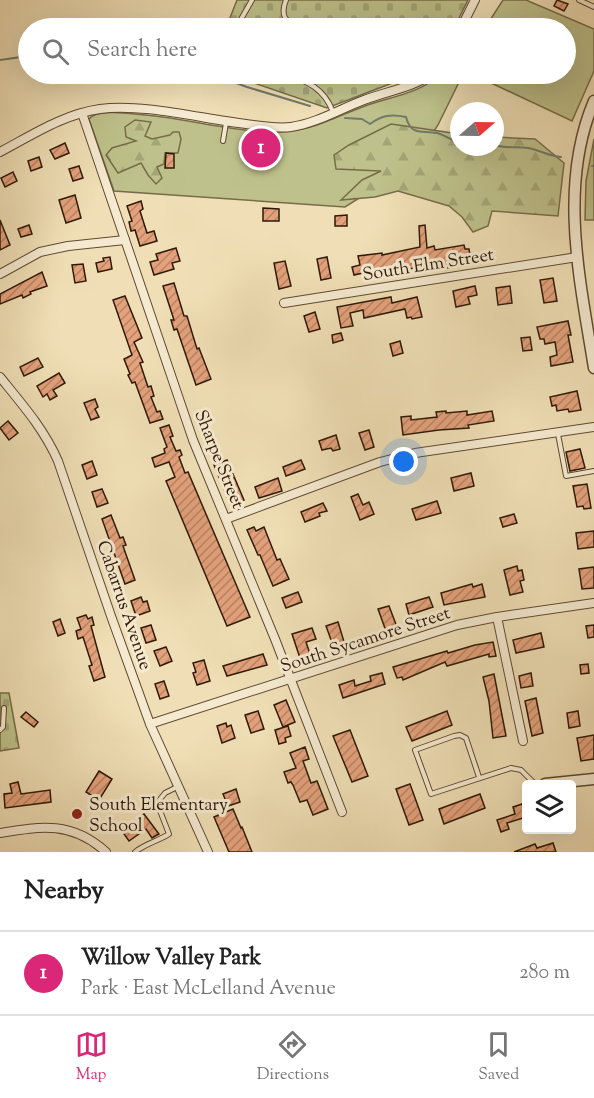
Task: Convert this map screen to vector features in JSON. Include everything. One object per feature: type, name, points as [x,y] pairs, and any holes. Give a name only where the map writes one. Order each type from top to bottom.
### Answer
[{"type":"street","points":[[466,18],[475,0]]},
{"type":"street","points":[[0,152],[45,127],[82,113],[101,109],[122,108],[270,127],[290,127],[415,84]]},
{"type":"street","points":[[594,100],[583,135],[576,174],[574,233],[594,368]]},
{"type":"street","name":"Sharpe Street","points":[[82,113],[193,440],[342,812]]},
{"type":"street","points":[[0,274],[40,252],[68,246],[125,240]]},
{"type":"street","name":"South Elm Street","points":[[284,303],[577,257]]},
{"type":"street","name":"Cabarrus Avenue","points":[[0,377],[37,423],[58,461],[150,724],[208,852]]},
{"type":"street","points":[[226,519],[381,462],[404,456],[441,448],[594,427]]},
{"type":"street","name":"South Sycamore Street","points":[[150,724],[457,625],[594,603]]},
{"type":"street","points":[[497,617],[523,741]]},
{"type":"street","points":[[576,781],[594,779]]},
{"type":"street","points":[[0,832],[52,826],[74,831],[94,841],[106,852]]},
{"type":"lane","points":[[242,18],[252,0]]},
{"type":"lane","points":[[285,18],[282,9],[286,0]]},
{"type":"lane","points":[[579,0],[593,7],[594,1]]},
{"type":"lane","points":[[311,84],[329,101],[334,113]]},
{"type":"lane","points":[[223,141],[226,122]]},
{"type":"lane","points":[[558,432],[566,476],[594,471]]},
{"type":"lane","points":[[0,730],[3,727],[4,708]]},
{"type":"lane","points":[[479,777],[466,738],[460,735],[416,750],[431,794],[511,768],[521,770],[531,780]]},
{"type":"lane","points":[[135,852],[169,834],[157,803],[165,793],[179,786]]},
{"type":"green space","points":[[237,0],[468,0],[459,18],[230,18]]},
{"type":"green space","points":[[503,0],[526,0],[568,18],[491,18]]},
{"type":"green space","points":[[576,21],[594,29],[594,71],[572,121],[493,84],[576,84]]},
{"type":"green space","points":[[257,84],[390,84],[327,108]]},
{"type":"green space","points":[[458,84],[438,125],[412,165],[345,207],[114,191],[89,119],[99,114],[124,113],[238,129],[291,131],[323,123],[426,85]]},
{"type":"green space","points":[[135,120],[151,122],[145,136],[152,139],[179,132],[181,139],[178,153],[165,153],[164,164],[157,167],[162,178],[156,184],[141,163],[118,173],[106,155],[112,148],[136,141],[126,137],[125,127]]},
{"type":"green space","points":[[391,124],[450,133],[450,156],[504,156],[504,137],[535,139],[564,163],[558,216],[492,211],[488,226],[473,232],[462,217],[449,206],[398,191],[375,197],[341,200],[362,180],[381,171],[336,169],[334,155]]},
{"type":"green space","points":[[594,139],[594,220],[585,220],[586,181]]},
{"type":"green space","points":[[0,693],[9,693],[19,748],[0,751]]},
{"type":"building","points":[[557,0],[568,4],[564,11],[554,6]]},
{"type":"building","points":[[65,143],[69,153],[55,159],[50,150]]},
{"type":"building","points":[[166,153],[174,154],[174,168],[165,168]]},
{"type":"building","points":[[39,157],[42,167],[31,171],[28,161]]},
{"type":"building","points":[[79,166],[83,178],[73,181],[69,169]]},
{"type":"building","points":[[13,172],[17,181],[5,187],[1,178]]},
{"type":"building","points":[[75,195],[81,218],[66,223],[59,200]]},
{"type":"building","points":[[141,201],[143,209],[140,211],[147,233],[154,231],[157,241],[140,246],[135,230],[131,231],[129,222],[132,221],[127,206]]},
{"type":"building","points":[[263,208],[279,209],[279,221],[263,221]]},
{"type":"building","points":[[347,215],[347,226],[335,226],[335,216]]},
{"type":"building","points":[[0,220],[10,245],[0,250]]},
{"type":"building","points":[[29,225],[32,234],[21,237],[18,229]]},
{"type":"building","points":[[425,225],[427,248],[434,246],[435,250],[464,245],[465,249],[469,249],[471,261],[456,263],[456,267],[445,268],[444,263],[391,273],[391,270],[376,273],[376,270],[354,275],[352,267],[360,265],[358,256],[382,253],[382,255],[420,247],[419,226]]},
{"type":"building","points":[[176,248],[180,261],[172,263],[174,269],[154,275],[150,262],[158,260],[156,254]]},
{"type":"building","points":[[110,257],[112,269],[98,272],[96,263],[104,261],[103,258]]},
{"type":"building","points":[[327,257],[331,278],[321,280],[317,259]]},
{"type":"building","points":[[285,261],[291,286],[279,289],[274,263]]},
{"type":"building","points":[[83,264],[86,281],[75,283],[72,265]]},
{"type":"building","points":[[42,272],[47,286],[30,292],[31,294],[23,298],[22,295],[0,304],[0,294]]},
{"type":"building","points":[[553,278],[557,301],[544,303],[540,280]]},
{"type":"building","points":[[174,283],[184,316],[187,316],[197,349],[199,348],[211,379],[196,385],[177,329],[174,330],[171,320],[174,320],[163,286]]},
{"type":"building","points":[[475,286],[477,295],[468,297],[470,304],[456,307],[453,291]]},
{"type":"building","points":[[510,286],[512,303],[498,305],[496,288]]},
{"type":"building","points":[[125,296],[142,338],[134,342],[143,362],[140,363],[148,387],[151,386],[154,396],[151,397],[157,412],[160,411],[163,419],[150,423],[135,382],[132,383],[128,375],[130,374],[124,359],[132,355],[113,300]]},
{"type":"building","points":[[391,297],[392,303],[417,297],[422,317],[407,318],[405,309],[364,318],[363,310],[350,313],[353,326],[341,328],[337,307]]},
{"type":"building","points":[[315,312],[320,329],[309,332],[304,316]]},
{"type":"building","points":[[568,321],[573,362],[551,366],[550,357],[557,355],[555,342],[545,344],[544,339],[540,339],[537,327]]},
{"type":"building","points":[[341,333],[343,340],[333,343],[332,335]]},
{"type":"building","points":[[530,337],[532,350],[523,351],[521,338]]},
{"type":"building","points":[[400,341],[403,353],[393,356],[390,344]]},
{"type":"building","points":[[38,358],[43,367],[24,376],[20,367]]},
{"type":"building","points":[[59,373],[65,383],[53,390],[57,396],[50,400],[47,394],[43,397],[37,386]]},
{"type":"building","points":[[577,391],[581,410],[557,411],[556,405],[552,406],[550,397]]},
{"type":"building","points":[[95,399],[98,407],[95,409],[99,417],[91,420],[84,403]]},
{"type":"building","points":[[206,410],[210,421],[199,425],[195,413]]},
{"type":"building","points":[[446,411],[446,413],[467,411],[467,415],[492,411],[494,421],[468,425],[469,428],[403,435],[401,417],[411,416],[411,420],[437,417],[436,412]]},
{"type":"building","points":[[8,421],[18,433],[9,440],[0,428]]},
{"type":"building","points":[[169,425],[173,436],[170,437],[176,451],[180,450],[182,455],[179,457],[185,473],[188,472],[250,617],[227,626],[166,481],[175,477],[169,462],[155,467],[152,458],[165,453],[164,449],[167,447],[160,428]]},
{"type":"building","points":[[369,430],[374,447],[365,450],[359,433]]},
{"type":"building","points":[[336,435],[340,449],[322,450],[319,441]]},
{"type":"building","points":[[580,449],[585,468],[570,471],[566,452]]},
{"type":"building","points":[[227,460],[244,500],[231,506],[214,465]]},
{"type":"building","points":[[301,460],[305,469],[286,476],[283,467]]},
{"type":"building","points":[[92,461],[97,475],[87,479],[82,465]]},
{"type":"building","points":[[471,473],[474,486],[454,491],[451,478]]},
{"type":"building","points":[[278,478],[282,491],[259,498],[255,487]]},
{"type":"building","points":[[587,484],[591,508],[584,509],[583,506],[577,507],[573,486]]},
{"type":"building","points":[[102,489],[108,503],[97,507],[92,492]]},
{"type":"building","points":[[358,494],[363,505],[369,502],[374,514],[360,520],[351,497]]},
{"type":"building","points":[[437,501],[441,513],[416,520],[412,509]]},
{"type":"building","points":[[323,503],[327,511],[305,522],[301,512]]},
{"type":"building","points":[[514,514],[517,523],[503,527],[500,518]]},
{"type":"building","points":[[111,515],[120,538],[123,537],[126,545],[123,546],[135,580],[125,584],[102,519]]},
{"type":"building","points":[[254,527],[256,531],[264,527],[277,560],[280,559],[289,579],[273,586],[247,530]]},
{"type":"building","points":[[594,531],[594,547],[578,549],[576,533]]},
{"type":"building","points":[[517,566],[518,571],[522,570],[524,580],[520,581],[523,592],[510,595],[504,570]]},
{"type":"building","points":[[594,567],[594,588],[582,589],[579,569]]},
{"type":"building","points":[[472,584],[473,587],[482,584],[485,597],[444,605],[441,593]]},
{"type":"building","points":[[298,592],[302,602],[286,608],[282,598]]},
{"type":"building","points":[[141,597],[143,602],[147,601],[150,611],[136,616],[131,601]]},
{"type":"building","points":[[429,597],[433,607],[409,615],[406,604]]},
{"type":"building","points":[[389,606],[397,627],[386,631],[378,609]]},
{"type":"building","points":[[86,615],[88,619],[92,617],[94,625],[91,626],[105,677],[94,681],[89,666],[92,665],[83,637],[78,639],[76,631],[81,629],[77,618]]},
{"type":"building","points":[[60,619],[65,633],[58,636],[53,622]]},
{"type":"building","points":[[338,622],[345,645],[334,648],[326,626]]},
{"type":"building","points":[[151,625],[156,640],[146,643],[141,628]]},
{"type":"building","points":[[594,625],[594,637],[588,638],[586,626]]},
{"type":"building","points":[[312,628],[316,639],[306,642],[310,654],[300,658],[292,634]]},
{"type":"building","points":[[541,633],[544,647],[516,653],[513,640]]},
{"type":"building","points":[[493,642],[496,656],[489,657],[489,654],[447,666],[445,662],[403,680],[402,677],[397,678],[393,667],[447,651],[448,653]]},
{"type":"building","points":[[166,647],[172,661],[160,666],[154,651]]},
{"type":"building","points":[[263,654],[267,665],[227,676],[223,666]]},
{"type":"building","points":[[204,660],[210,681],[197,685],[193,663]]},
{"type":"building","points":[[588,664],[589,673],[581,674],[580,665]]},
{"type":"building","points":[[382,673],[385,684],[343,698],[339,685],[354,680],[355,686],[371,681],[370,676]]},
{"type":"building","points":[[531,673],[533,686],[521,688],[519,676]]},
{"type":"building","points":[[494,674],[506,736],[493,738],[489,701],[483,677]]},
{"type":"building","points":[[164,681],[169,696],[160,699],[155,684]]},
{"type":"building","points":[[536,698],[543,733],[532,736],[525,701]]},
{"type":"building","points":[[286,700],[295,722],[283,727],[274,705]]},
{"type":"building","points":[[258,711],[264,729],[251,733],[245,715]]},
{"type":"building","points":[[447,711],[452,725],[412,741],[406,727]]},
{"type":"building","points":[[578,711],[580,726],[569,728],[567,713]]},
{"type":"building","points":[[26,712],[38,722],[34,727],[21,717]]},
{"type":"building","points":[[226,723],[227,727],[231,725],[235,738],[222,743],[217,726]]},
{"type":"building","points":[[288,726],[291,736],[285,738],[286,742],[279,744],[275,730]]},
{"type":"building","points":[[350,730],[368,776],[352,782],[333,736]]},
{"type":"building","points":[[594,735],[594,759],[581,761],[577,738]]},
{"type":"building","points":[[305,747],[309,759],[303,761],[311,783],[317,781],[328,809],[313,815],[307,800],[300,802],[293,785],[291,782],[288,783],[284,772],[296,768],[290,753]]},
{"type":"building","points":[[99,771],[112,779],[99,800],[86,792]]},
{"type":"building","points":[[18,782],[21,794],[50,790],[51,802],[5,808],[4,794],[12,793],[10,784]]},
{"type":"building","points":[[410,784],[423,820],[409,825],[396,789]]},
{"type":"building","points":[[236,789],[240,802],[228,806],[223,794]]},
{"type":"building","points":[[480,794],[485,808],[444,824],[439,809]]},
{"type":"building","points":[[522,804],[522,818],[507,823],[509,829],[501,832],[497,820],[515,814],[513,807]]},
{"type":"building","points":[[233,809],[252,852],[229,852],[214,817]]},
{"type":"building","points":[[144,814],[159,834],[152,838],[146,829],[129,841],[124,834],[139,823],[137,819]]},
{"type":"building","points":[[553,843],[556,852],[514,852],[535,844],[537,848]]},
{"type":"waterway","points":[[0,60],[18,57]]},
{"type":"waterway","points":[[239,84],[310,106]]},
{"type":"waterway","points":[[345,118],[362,119],[370,124],[387,116],[406,117],[414,130],[437,133],[450,139]]},
{"type":"waterway","points":[[504,147],[528,148],[561,157]]},
{"type":"place","name":"Willow Valley Park","points":[[261,148]]},
{"type":"place","name":"South Elementary School","points":[[77,814]]}]
